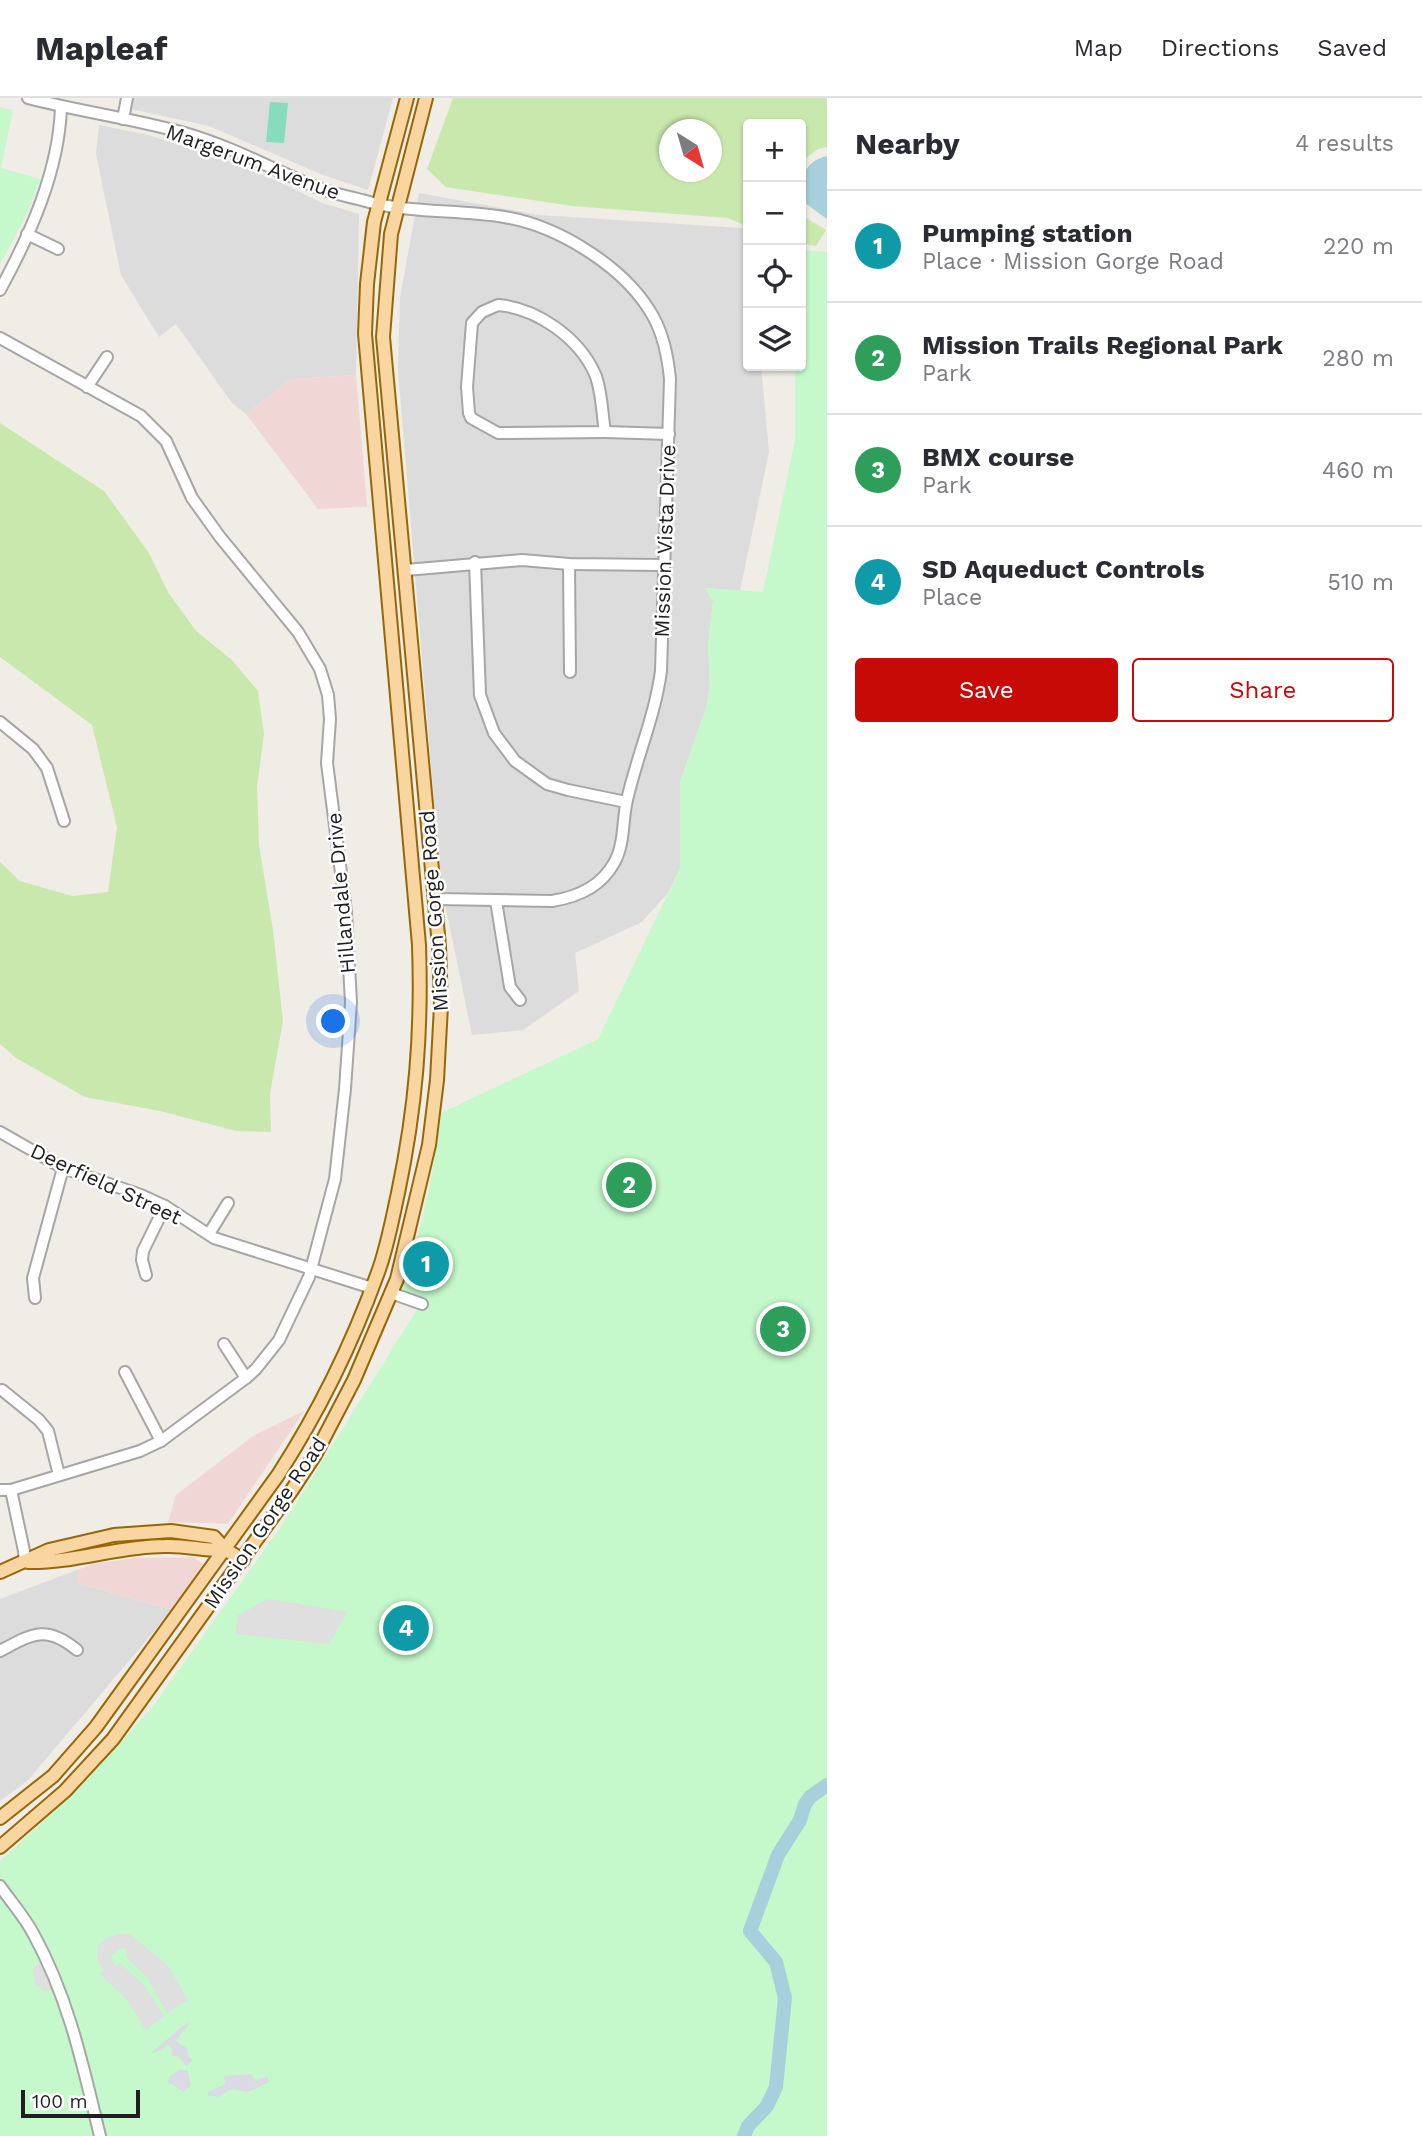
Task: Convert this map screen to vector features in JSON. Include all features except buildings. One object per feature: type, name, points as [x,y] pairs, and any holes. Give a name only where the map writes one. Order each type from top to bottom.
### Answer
[{"type":"main road","name":"Mission Gorge Road","points":[[0,1818],[53,1776],[96,1727],[226,1550],[297,1446],[337,1368],[378,1274],[393,1217],[409,1142],[417,1078],[421,1009],[415,883],[365,334],[367,284],[379,205],[407,98]]},
{"type":"main road","name":"Mission Gorge Road","points":[[0,1847],[65,1791],[113,1739],[243,1560],[315,1455],[354,1380],[397,1279],[411,1224],[429,1145],[437,1080],[441,1006],[436,899],[383,337],[391,234],[426,98]]},
{"type":"main road","points":[[0,1572],[25,1562],[52,1563],[115,1550],[166,1546],[226,1550],[243,1560]]},
{"type":"street","name":"Margerum Avenue","points":[[28,98],[189,135],[250,156],[312,186],[396,209]]},
{"type":"street","points":[[123,119],[127,98]]},
{"type":"street","points":[[0,290],[27,234],[53,164],[61,124],[61,107]]},
{"type":"street","name":"Mission Vista Drive","points":[[396,209],[522,221],[580,246],[631,286],[653,317],[664,342],[670,379],[661,671],[657,701],[626,802],[623,839],[614,863],[594,885],[570,898],[496,901],[436,899]]},
{"type":"street","points":[[27,234],[58,249]]},
{"type":"street","points":[[606,432],[596,376],[583,353],[560,330],[516,307],[498,305],[482,312],[472,323],[467,387],[469,413],[480,425],[498,433],[669,433]]},
{"type":"street","name":"Hillandale Drive","points":[[0,338],[141,416],[166,441],[192,498],[220,537],[298,632],[320,669],[328,695],[330,719],[327,762],[346,912],[351,1002],[335,1179],[312,1268],[279,1340],[246,1378],[161,1441],[140,1451],[5,1490]]},
{"type":"street","points":[[87,387],[107,357]]},
{"type":"street","points":[[406,570],[522,560],[569,564],[663,565]]},
{"type":"street","points":[[475,562],[480,695],[494,733],[515,761],[547,784],[626,802]]},
{"type":"street","points":[[569,564],[570,672]]},
{"type":"street","points":[[2,727],[33,749],[47,768],[64,821]]},
{"type":"street","points":[[496,901],[510,988],[520,1000]]},
{"type":"street","name":"Deerfield Street","points":[[0,1132],[63,1168],[165,1206],[214,1238],[372,1288]]},
{"type":"street","points":[[36,1298],[33,1278],[63,1168]]},
{"type":"street","points":[[209,1234],[228,1203]]},
{"type":"street","points":[[146,1275],[142,1260],[143,1251],[165,1206]]},
{"type":"street","points":[[391,1293],[422,1304]]},
{"type":"street","points":[[225,1344],[246,1378]]},
{"type":"street","points":[[125,1372],[161,1441]]},
{"type":"street","points":[[2,1390],[39,1420],[48,1431],[59,1475]]},
{"type":"street","points":[[5,1490],[25,1562]]},
{"type":"street","points":[[0,1651],[29,1636],[47,1633],[60,1637],[77,1650]]},
{"type":"street","points":[[0,1886],[33,1932],[60,1988],[100,2136]]},
{"type":"shaded area","points":[[134,98],[393,98],[368,190],[323,175],[209,126],[131,109]]},
{"type":"shaded area","points":[[99,125],[148,135],[212,154],[322,203],[359,214],[356,375],[291,379],[246,414],[232,403],[176,324],[159,337],[121,275],[96,154]]},
{"type":"shaded area","points":[[419,193],[539,215],[743,229],[743,371],[761,371],[769,452],[740,591],[706,588],[713,601],[708,645],[710,686],[706,708],[680,782],[680,869],[668,893],[642,922],[575,953],[579,991],[523,1030],[472,1035],[441,884],[398,370],[400,298]]},
{"type":"shaded area","points":[[356,375],[367,507],[318,509],[246,414],[291,379]]},
{"type":"shaded area","points":[[304,1411],[228,1524],[168,1522],[176,1495],[253,1436]]},
{"type":"shaded area","points":[[193,1557],[203,1564],[172,1610],[77,1583],[77,1570],[93,1564],[134,1558]]},
{"type":"shaded area","points":[[77,1570],[77,1583],[172,1610],[28,1780],[0,1801],[0,1599]]},
{"type":"shaded area","points":[[268,1599],[347,1612],[329,1644],[235,1634],[238,1615]]},
{"type":"shaded area","points":[[130,1934],[168,1966],[188,2000],[167,2013],[148,1978],[126,1957],[127,1949],[120,1948],[111,1956],[115,1966],[120,1963],[144,1985],[164,2016],[146,2030],[126,1999],[100,1974],[104,1971],[98,1961],[98,1946],[107,1938]]},
{"type":"shaded area","points":[[40,1960],[53,1991],[44,1991],[35,1984],[33,1969]]},
{"type":"shaded area","points":[[191,2022],[176,2040],[187,2048],[188,2056],[192,2060],[188,2065],[178,2056],[172,2056],[172,2049],[168,2045],[161,2051],[151,2053],[183,2026]]},
{"type":"shaded area","points":[[181,2069],[188,2071],[191,2086],[184,2092],[168,2082],[170,2076]]},
{"type":"shaded area","points":[[252,2074],[255,2081],[267,2076],[269,2082],[248,2092],[231,2089],[218,2097],[208,2095],[208,2092],[225,2084],[224,2076]]},
{"type":"green space","points":[[453,98],[827,98],[827,147],[818,149],[806,158],[806,119],[743,119],[743,225],[728,218],[572,206],[446,187],[427,169]]},
{"type":"green space","points":[[270,102],[288,103],[284,143],[266,142]]},
{"type":"green space","points":[[0,107],[13,110],[1,168],[40,179],[28,212],[0,264]]},
{"type":"green space","points":[[806,218],[826,230],[816,246],[806,244]]},
{"type":"green space","points":[[806,250],[827,252],[827,2136],[0,2136],[0,1861],[79,1788],[151,1709],[285,1521],[423,1300],[401,1291],[426,1203],[441,1113],[598,1039],[680,869],[680,782],[706,708],[710,686],[708,645],[713,601],[705,588],[763,592],[795,440],[795,371],[806,371]]},
{"type":"green space","points":[[0,423],[104,491],[149,553],[169,594],[197,632],[231,659],[258,691],[264,734],[257,787],[259,845],[273,930],[283,1021],[270,1093],[271,1132],[236,1131],[160,1111],[85,1097],[16,1058],[0,1044],[0,862],[20,881],[72,896],[108,892],[117,827],[92,725],[0,657]]},
{"type":"water","points":[[827,156],[827,219],[806,204],[806,170],[819,158]]},
{"type":"waterway","points":[[744,2136],[748,2126],[767,2106],[776,2087],[785,1998],[776,1962],[750,1931],[778,1855],[800,1820],[805,1804],[827,1785]]},
{"type":"place","name":"Mission Trails Regional Park","points":[[629,1185]]},
{"type":"place","name":"Pumping station","points":[[426,1264]]},
{"type":"place","name":"BMX course","points":[[783,1329]]},
{"type":"place","name":"SD Aqueduct Controls","points":[[406,1628]]}]
